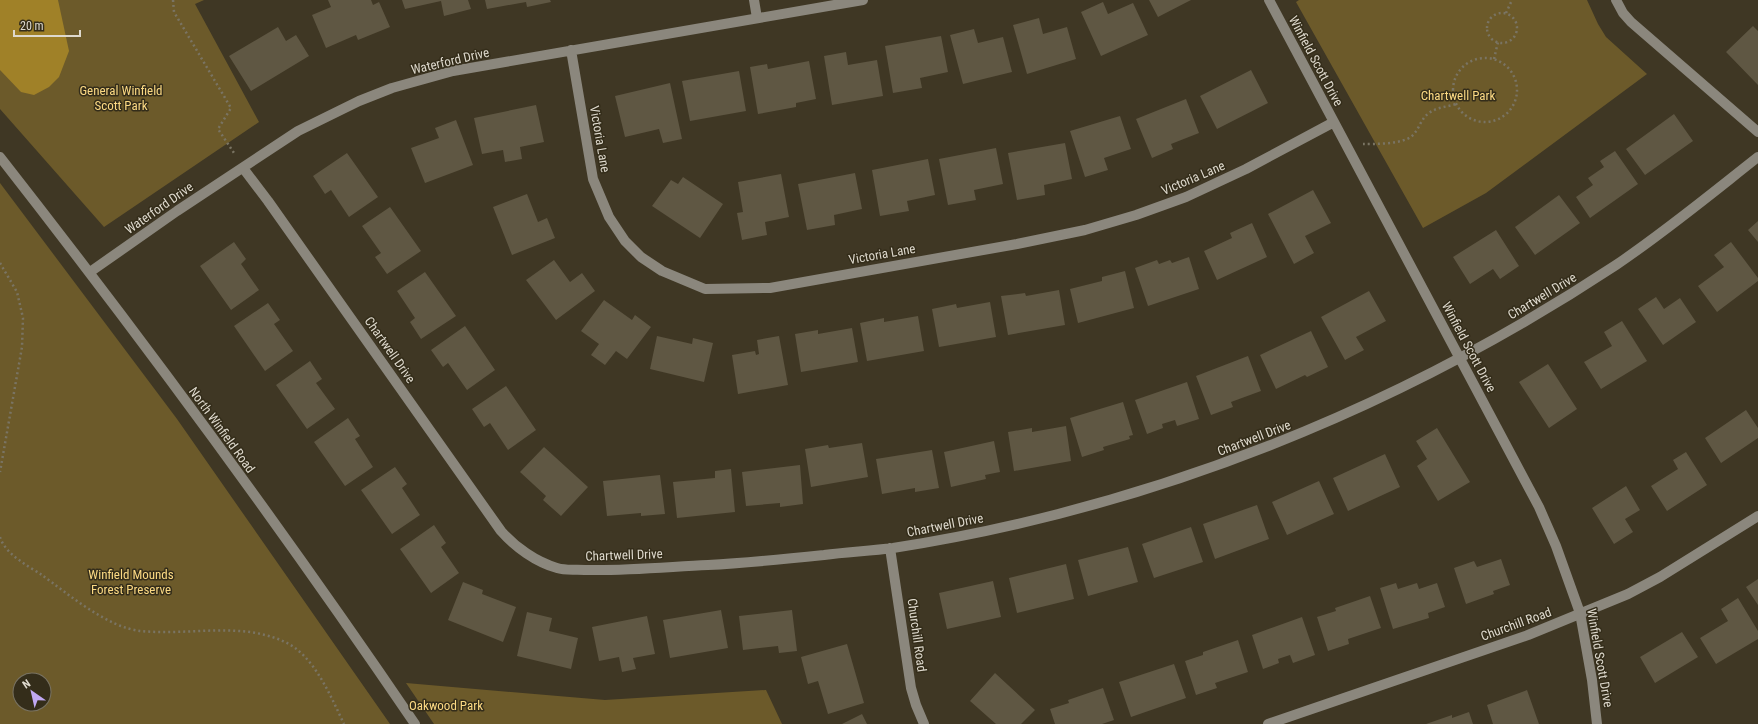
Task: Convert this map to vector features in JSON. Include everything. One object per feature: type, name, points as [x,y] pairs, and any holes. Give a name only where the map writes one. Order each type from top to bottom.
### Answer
[{"type":"street","points":[[754,0],[757,18]]},
{"type":"street","name":"Waterford Drive","points":[[90,272],[177,211],[298,131],[359,101],[392,88],[453,71],[863,0]]},
{"type":"street","name":"Winfield Scott Drive","points":[[1269,0],[1540,507],[1556,546],[1580,613],[1592,680],[1597,724]]},
{"type":"street","points":[[1616,0],[1623,13],[1631,22],[1758,132]]},
{"type":"street","name":"Victoria Lane","points":[[571,50],[593,179],[609,217],[625,241],[641,257],[662,271],[705,289],[770,288],[1017,244],[1085,230],[1136,215],[1186,197],[1246,169],[1334,122]]},
{"type":"street","name":"North Winfield Road","points":[[0,157],[90,272],[278,528],[415,724]]},
{"type":"street","name":"Chartwell Drive","points":[[243,168],[268,201],[501,531],[510,541],[530,556],[559,569],[600,570],[749,563],[890,548],[1033,520],[1165,483],[1230,461],[1303,433],[1368,404],[1460,357],[1553,305],[1619,263],[1682,218],[1758,157]]},
{"type":"street","name":"Churchill Road","points":[[1268,724],[1528,635],[1628,594],[1660,577],[1758,516]]},
{"type":"street","name":"Churchill Road","points":[[890,548],[911,688],[916,706],[924,724]]},
{"type":"path","points":[[173,0],[174,12],[231,108],[218,129],[243,168]]},
{"type":"path","points":[[1506,13],[1512,0]]},
{"type":"path","points":[[1506,13],[1513,17],[1516,21],[1517,31],[1508,42],[1498,42],[1494,40],[1488,32],[1488,23],[1494,15],[1506,13]]},
{"type":"path","points":[[1494,59],[1498,42]]},
{"type":"path","points":[[1484,57],[1494,59],[1503,63],[1511,70],[1516,79],[1518,89],[1517,99],[1512,108],[1499,119],[1483,122],[1472,120],[1463,114],[1456,104],[1453,94],[1454,82],[1458,72],[1465,64],[1474,59],[1484,57]]},
{"type":"path","points":[[1346,145],[1382,143],[1407,139],[1416,132],[1423,118],[1428,113],[1435,109],[1456,104]]},
{"type":"path","points":[[0,263],[16,292],[23,318],[22,347],[0,472]]},
{"type":"path","points":[[0,537],[10,552],[87,608],[120,626],[140,631],[245,631],[286,642],[308,659],[344,724]]},
{"type":"green space","name":"General Winfield Scott Park","points":[[0,0],[204,0],[195,4],[259,122],[104,227],[0,109]]},
{"type":"green space","name":"Chartwell Park","points":[[1299,0],[1587,0],[1606,37],[1647,74],[1486,193],[1423,228],[1296,2]]},
{"type":"green space","name":"Winfield Mounds Forest Preserve","points":[[0,183],[177,419],[390,724],[0,724]]},
{"type":"green space","name":"Oakwood Park","points":[[406,683],[605,700],[766,690],[782,724],[434,724]]},
{"type":"shaded area","points":[[0,0],[58,0],[69,51],[59,77],[49,87],[34,95],[21,92],[0,70]]},
{"type":"building","points":[[328,0],[371,0],[373,5],[379,2],[390,27],[358,40],[356,35],[326,48],[312,15],[331,7]]},
{"type":"building","points":[[402,0],[468,0],[471,9],[444,16],[441,1],[405,9]]},
{"type":"building","points":[[485,0],[550,0],[551,2],[527,7],[526,2],[487,9]]},
{"type":"building","points":[[1149,0],[1191,0],[1158,17]]},
{"type":"building","points":[[1103,2],[1108,14],[1133,3],[1148,35],[1101,56],[1081,12]]},
{"type":"building","points":[[1039,18],[1043,34],[1067,27],[1076,59],[1027,74],[1013,25]]},
{"type":"building","points":[[1753,26],[1758,31],[1758,85],[1726,52]]},
{"type":"building","points":[[278,27],[286,41],[296,35],[309,56],[251,91],[229,56]]},
{"type":"building","points":[[974,29],[978,43],[1003,37],[1012,72],[963,84],[950,35]]},
{"type":"building","points":[[941,36],[948,72],[920,78],[922,88],[893,93],[885,46]]},
{"type":"building","points":[[846,52],[848,65],[877,60],[883,96],[832,105],[824,56]]},
{"type":"building","points":[[809,61],[816,99],[796,103],[796,107],[758,114],[750,67],[767,64],[768,69]]},
{"type":"building","points":[[1251,70],[1268,103],[1217,129],[1200,96]]},
{"type":"building","points":[[739,71],[746,111],[690,121],[682,81]]},
{"type":"building","points":[[670,83],[682,139],[663,143],[659,129],[625,137],[615,96]]},
{"type":"building","points":[[1186,99],[1199,133],[1171,144],[1173,149],[1152,158],[1136,119]]},
{"type":"building","points":[[536,105],[544,142],[520,147],[522,159],[505,162],[503,150],[482,154],[474,118]]},
{"type":"building","points":[[1674,114],[1693,141],[1645,175],[1626,149]]},
{"type":"building","points":[[1120,116],[1131,149],[1104,158],[1108,170],[1085,177],[1070,131]]},
{"type":"building","points":[[456,120],[473,165],[425,183],[411,148],[439,138],[435,128]]},
{"type":"building","points":[[1065,143],[1072,179],[1044,185],[1045,195],[1017,200],[1008,153]]},
{"type":"building","points":[[996,148],[1003,184],[974,190],[976,200],[948,205],[939,159]]},
{"type":"building","points":[[1615,151],[1638,184],[1590,218],[1576,197],[1593,185],[1588,178],[1604,167],[1600,161]]},
{"type":"building","points":[[347,153],[378,197],[349,217],[331,190],[325,194],[313,176]]},
{"type":"building","points":[[928,159],[935,195],[907,201],[909,211],[880,216],[872,170]]},
{"type":"building","points":[[855,173],[862,209],[834,215],[835,225],[807,230],[798,184]]},
{"type":"building","points":[[781,174],[789,217],[765,222],[767,235],[742,240],[737,213],[743,212],[738,182]]},
{"type":"building","points":[[683,177],[723,204],[700,238],[652,206],[671,180],[678,184]]},
{"type":"building","points":[[1313,190],[1331,223],[1305,236],[1314,253],[1294,264],[1268,214]]},
{"type":"building","points":[[527,194],[538,222],[547,218],[555,238],[512,255],[493,207]]},
{"type":"building","points":[[1559,195],[1580,223],[1535,255],[1515,227]]},
{"type":"building","points":[[390,207],[421,251],[387,274],[375,257],[381,253],[362,226]]},
{"type":"building","points":[[1758,221],[1758,242],[1748,230]]},
{"type":"building","points":[[1252,223],[1267,257],[1217,280],[1204,251],[1232,238],[1230,233]]},
{"type":"building","points":[[1496,230],[1519,266],[1500,279],[1493,269],[1470,284],[1453,257]]},
{"type":"building","points":[[234,242],[246,259],[241,264],[259,290],[231,310],[200,266]]},
{"type":"building","points":[[1731,242],[1758,278],[1758,281],[1717,312],[1698,286],[1724,267],[1714,255]]},
{"type":"building","points":[[1189,257],[1199,289],[1148,306],[1135,268],[1157,260],[1159,264],[1170,260],[1172,263]]},
{"type":"building","points":[[554,260],[570,282],[582,273],[595,291],[556,320],[526,280]]},
{"type":"building","points":[[1125,271],[1134,308],[1078,323],[1070,289],[1102,281],[1102,277]]},
{"type":"building","points":[[425,272],[456,316],[421,339],[410,322],[415,318],[397,291]]},
{"type":"building","points":[[1059,290],[1065,325],[1008,335],[1001,296],[1025,293],[1026,296]]},
{"type":"building","points":[[1369,291],[1386,321],[1356,337],[1364,350],[1345,360],[1321,317]]},
{"type":"building","points":[[1656,297],[1664,309],[1680,298],[1696,322],[1663,345],[1638,309]]},
{"type":"building","points":[[604,300],[632,320],[635,315],[651,327],[627,359],[616,351],[605,365],[591,355],[599,344],[581,331]]},
{"type":"building","points":[[990,302],[996,337],[939,347],[932,309],[956,304],[957,308]]},
{"type":"building","points":[[268,303],[280,320],[274,324],[293,351],[265,371],[234,326]]},
{"type":"building","points":[[918,316],[924,351],[867,361],[860,323],[884,318],[884,322]]},
{"type":"building","points":[[1622,321],[1647,361],[1601,389],[1584,362],[1612,346],[1604,332]]},
{"type":"building","points":[[465,326],[495,370],[467,390],[448,363],[443,367],[431,350]]},
{"type":"building","points":[[852,328],[858,362],[801,372],[795,334],[818,330],[818,334]]},
{"type":"building","points":[[1311,331],[1328,367],[1307,377],[1305,375],[1276,389],[1260,355]]},
{"type":"building","points":[[657,336],[692,344],[693,338],[713,343],[704,382],[650,369]]},
{"type":"building","points":[[779,336],[788,385],[738,394],[732,355],[755,351],[756,355],[759,354],[757,340]]},
{"type":"building","points":[[1248,356],[1261,391],[1231,402],[1233,407],[1211,415],[1196,376]]},
{"type":"building","points":[[310,361],[322,379],[316,383],[335,409],[307,429],[276,385]]},
{"type":"building","points":[[1548,364],[1577,409],[1549,428],[1519,382]]},
{"type":"building","points":[[1187,382],[1199,419],[1177,426],[1175,420],[1162,424],[1163,428],[1147,434],[1135,400]]},
{"type":"building","points":[[506,386],[536,430],[508,450],[490,423],[484,427],[472,409]]},
{"type":"building","points":[[1123,402],[1133,435],[1129,436],[1130,439],[1103,447],[1104,450],[1082,457],[1070,418]]},
{"type":"building","points":[[1746,410],[1758,428],[1758,438],[1721,463],[1705,438]]},
{"type":"building","points":[[348,418],[360,436],[355,439],[373,467],[345,486],[314,442]]},
{"type":"building","points":[[1066,426],[1071,461],[1014,471],[1008,432],[1032,428],[1032,432]]},
{"type":"building","points":[[1437,428],[1470,482],[1438,501],[1417,466],[1427,459],[1416,441]]},
{"type":"building","points":[[994,441],[1000,472],[985,475],[986,479],[951,487],[944,452]]},
{"type":"building","points":[[862,443],[868,477],[811,487],[805,449],[828,445],[829,448]]},
{"type":"building","points":[[544,447],[588,487],[561,516],[543,500],[546,496],[520,472]]},
{"type":"building","points":[[932,450],[939,488],[915,492],[915,488],[882,494],[876,459]]},
{"type":"building","points":[[1686,452],[1707,485],[1667,511],[1651,486],[1678,469],[1673,460]]},
{"type":"building","points":[[1385,454],[1400,487],[1348,511],[1333,478]]},
{"type":"building","points":[[800,465],[803,504],[780,507],[780,503],[746,506],[742,472]]},
{"type":"building","points":[[395,467],[407,484],[402,488],[420,515],[392,534],[361,490]]},
{"type":"building","points":[[731,469],[735,512],[677,518],[673,482],[715,478],[715,471]]},
{"type":"building","points":[[660,475],[665,514],[641,516],[641,513],[607,516],[603,481]]},
{"type":"building","points":[[1319,481],[1334,514],[1287,535],[1272,502]]},
{"type":"building","points":[[1626,486],[1640,510],[1625,519],[1633,532],[1614,544],[1592,508]]},
{"type":"building","points":[[1257,505],[1269,539],[1215,559],[1203,524]]},
{"type":"building","points":[[434,525],[446,543],[441,547],[459,573],[431,593],[400,549]]},
{"type":"building","points":[[1191,527],[1203,562],[1154,578],[1142,544]]},
{"type":"building","points":[[1128,547],[1138,582],[1088,596],[1078,560]]},
{"type":"building","points":[[1501,559],[1510,585],[1493,591],[1494,594],[1466,604],[1454,568],[1474,561],[1477,567]]},
{"type":"building","points":[[1066,564],[1074,599],[1017,613],[1009,578]]},
{"type":"building","points":[[1758,579],[1758,605],[1746,587]]},
{"type":"building","points":[[993,581],[1001,617],[947,629],[939,593]]},
{"type":"building","points":[[463,582],[483,590],[482,594],[516,607],[503,642],[448,620]]},
{"type":"building","points":[[1396,583],[1398,589],[1417,583],[1419,589],[1437,583],[1445,607],[1428,613],[1429,618],[1393,629],[1380,588]]},
{"type":"building","points":[[1370,596],[1381,628],[1348,639],[1349,644],[1328,651],[1317,617],[1336,611],[1335,608]]},
{"type":"building","points":[[1738,598],[1758,631],[1758,639],[1716,664],[1700,638],[1728,621],[1721,609]]},
{"type":"building","points":[[721,610],[728,648],[670,658],[663,620]]},
{"type":"building","points":[[792,610],[797,651],[779,653],[778,646],[743,650],[739,616]]},
{"type":"building","points":[[527,612],[552,618],[549,631],[578,638],[571,669],[517,656]]},
{"type":"building","points":[[647,616],[655,654],[633,658],[636,669],[622,672],[619,657],[599,661],[592,627]]},
{"type":"building","points":[[1302,617],[1315,655],[1293,663],[1290,655],[1278,659],[1279,663],[1263,669],[1252,635]]},
{"type":"building","points":[[1682,632],[1698,657],[1655,683],[1640,657]]},
{"type":"building","points":[[1238,640],[1248,672],[1215,683],[1217,688],[1196,695],[1185,661],[1203,655],[1203,652]]},
{"type":"building","points":[[847,644],[864,703],[828,714],[818,681],[808,684],[801,657]]},
{"type":"building","points":[[1174,664],[1186,698],[1131,717],[1119,682]]},
{"type":"building","points":[[995,673],[1035,710],[1021,724],[996,724],[970,701]]},
{"type":"building","points":[[1103,688],[1114,720],[1102,724],[1055,724],[1050,709],[1069,703],[1068,700]]},
{"type":"building","points":[[1527,690],[1539,724],[1493,724],[1487,705]]},
{"type":"building","points":[[1469,712],[1473,724],[1426,724],[1452,715],[1452,718]]},
{"type":"building","points":[[862,714],[867,724],[842,724]]}]
